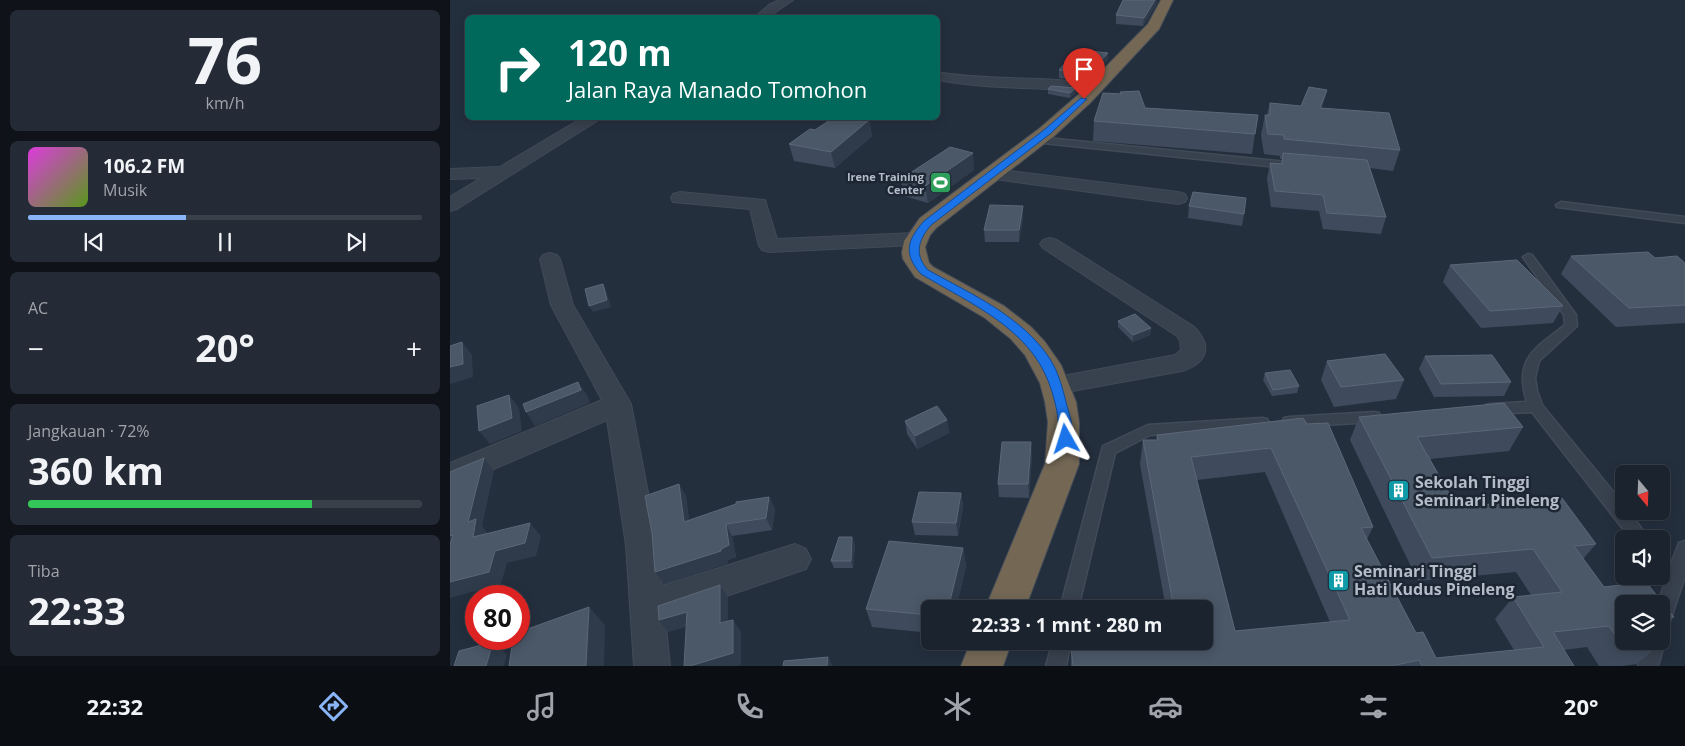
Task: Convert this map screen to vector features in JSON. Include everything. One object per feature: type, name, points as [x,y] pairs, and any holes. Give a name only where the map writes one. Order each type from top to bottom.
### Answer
[{"type":"highway","points":[[1009,600],[1062,464],[1066,439],[1064,419],[1056,385],[1045,361],[1018,330],[1004,318],[924,272],[913,253],[916,239],[928,223],[1036,140],[1093,89],[1154,26],[1167,0]]},
{"type":"highway","points":[[982,666],[988,650]]},
{"type":"street","points":[[763,15],[773,7],[788,0]]},
{"type":"street","points":[[940,76],[964,81],[1066,84],[1093,89]]},
{"type":"street","points":[[450,204],[589,120]]},
{"type":"street","points":[[450,174],[504,172]]},
{"type":"street","points":[[993,174],[1178,198]]},
{"type":"street","points":[[680,198],[758,204],[769,246],[916,239]]},
{"type":"street","points":[[1050,244],[1185,331],[1190,336],[1194,348],[1193,354],[1182,362],[1056,385]]},
{"type":"street","points":[[550,260],[562,305],[618,404],[642,545],[652,666]]},
{"type":"street","points":[[450,476],[618,404]]},
{"type":"street","points":[[646,607],[795,559]]},
{"type":"lane","points":[[1036,140],[1295,166]]},
{"type":"lane","points":[[1562,206],[1685,220]]},
{"type":"lane","points":[[1528,257],[1570,315],[1571,326],[1540,349],[1532,362],[1526,378],[1536,407],[1634,530]]},
{"type":"lane","points":[[1476,410],[1536,407]]},
{"type":"lane","points":[[1072,600],[1108,450],[1148,430],[1387,416]]},
{"type":"lane","points":[[1670,596],[1685,548]]},
{"type":"lane","points":[[1670,575],[1675,581]]},
{"type":"lane","points":[[1056,666],[1060,650]]},
{"type":"lane","points":[[1648,666],[1653,650]]},
{"type":"building","points":[[1123,0],[1155,0],[1144,18],[1116,15]]},
{"type":"building","points":[[1089,51],[1108,53],[1088,74],[1059,70],[1074,53]]},
{"type":"building","points":[[1051,86],[1076,88],[1070,93],[1048,89]]},
{"type":"building","points":[[1309,87],[1327,90],[1320,108],[1389,113],[1400,150],[1284,139],[1284,135],[1268,134],[1265,115],[1270,115],[1270,103],[1301,106]]},
{"type":"building","points":[[1139,91],[1145,108],[1258,115],[1255,134],[1094,121],[1103,93],[1121,94],[1120,92]]},
{"type":"building","points":[[830,120],[869,120],[831,152],[789,144],[810,129],[815,130]]},
{"type":"building","points":[[950,147],[973,153],[925,186],[901,179]]},
{"type":"building","points":[[1283,153],[1367,160],[1386,217],[1327,213],[1323,195],[1275,191],[1270,163],[1282,164]]},
{"type":"building","points":[[1193,192],[1246,198],[1244,214],[1189,206]]},
{"type":"building","points":[[990,205],[1023,206],[1019,230],[984,230]]},
{"type":"building","points":[[1648,252],[1655,258],[1677,256],[1685,263],[1685,305],[1629,308],[1571,256]]},
{"type":"building","points":[[1517,260],[1563,306],[1490,311],[1450,265]]},
{"type":"building","points":[[603,284],[607,300],[589,306],[585,289]]},
{"type":"building","points":[[1135,314],[1151,328],[1133,335],[1118,321]]},
{"type":"building","points":[[462,342],[463,364],[450,367],[450,346]]},
{"type":"building","points":[[1385,354],[1404,380],[1341,387],[1327,361]]},
{"type":"building","points":[[1492,355],[1511,382],[1441,384],[1425,356]]},
{"type":"building","points":[[1290,370],[1299,386],[1273,390],[1265,373]]},
{"type":"building","points":[[578,382],[581,390],[526,412],[523,404]]},
{"type":"building","points":[[509,395],[512,418],[479,431],[477,406]]},
{"type":"building","points":[[1504,403],[1523,427],[1417,437],[1457,507],[1562,498],[1596,544],[1574,546],[1604,587],[1648,585],[1656,595],[1615,595],[1615,635],[1609,626],[1553,632],[1574,666],[1422,666],[1419,660],[1391,666],[1073,666],[1071,650],[1213,650],[1213,600],[1172,600],[1143,440],[1158,440],[1157,435],[1303,418],[1307,424],[1328,423],[1373,527],[1361,528],[1416,633],[1423,632],[1436,658],[1544,647],[1513,597],[1562,592],[1533,549],[1432,558],[1359,417]],"holes":[[[1271,448],[1350,620],[1235,631],[1191,457]]]},
{"type":"building","points":[[937,406],[947,420],[915,436],[905,421]]},
{"type":"building","points":[[1002,442],[1031,442],[1028,484],[998,484]]},
{"type":"building","points":[[484,458],[468,522],[476,519],[473,537],[530,523],[525,543],[495,551],[489,572],[450,582],[450,545],[453,535],[450,536],[450,472]]},
{"type":"building","points":[[679,484],[684,522],[736,504],[736,502],[769,497],[766,518],[726,524],[729,545],[721,549],[721,551],[655,572],[652,533],[645,496]]},
{"type":"building","points":[[919,492],[961,493],[956,523],[912,522]]},
{"type":"building","points":[[839,537],[852,537],[851,561],[831,561]]},
{"type":"building","points":[[889,541],[963,548],[950,600],[921,600],[921,614],[866,609]]},
{"type":"building","points":[[720,585],[720,623],[733,620],[733,653],[690,666],[684,666],[687,612],[659,620],[658,606]]},
{"type":"building","points":[[589,607],[586,666],[509,666],[511,650],[530,650],[530,628]]},
{"type":"building","points":[[491,650],[486,666],[454,666],[459,651]]},
{"type":"building","points":[[828,657],[827,666],[783,666],[784,661]]},
{"type":"place","name":"Irene Training Center","points":[[940,183]]},
{"type":"place","name":"Sekolah Tinggi Seminari Pineleng","points":[[1399,491]]},
{"type":"place","name":"Seminari Tinggi Hati Kudus Pineleng","points":[[1338,580]]},
{"type":"route","points":[[1066,439],[1064,419],[1056,385],[1045,361],[1018,330],[1004,318],[924,272],[916,263],[913,247],[920,232],[928,223],[1047,132],[1084,99]]}]
